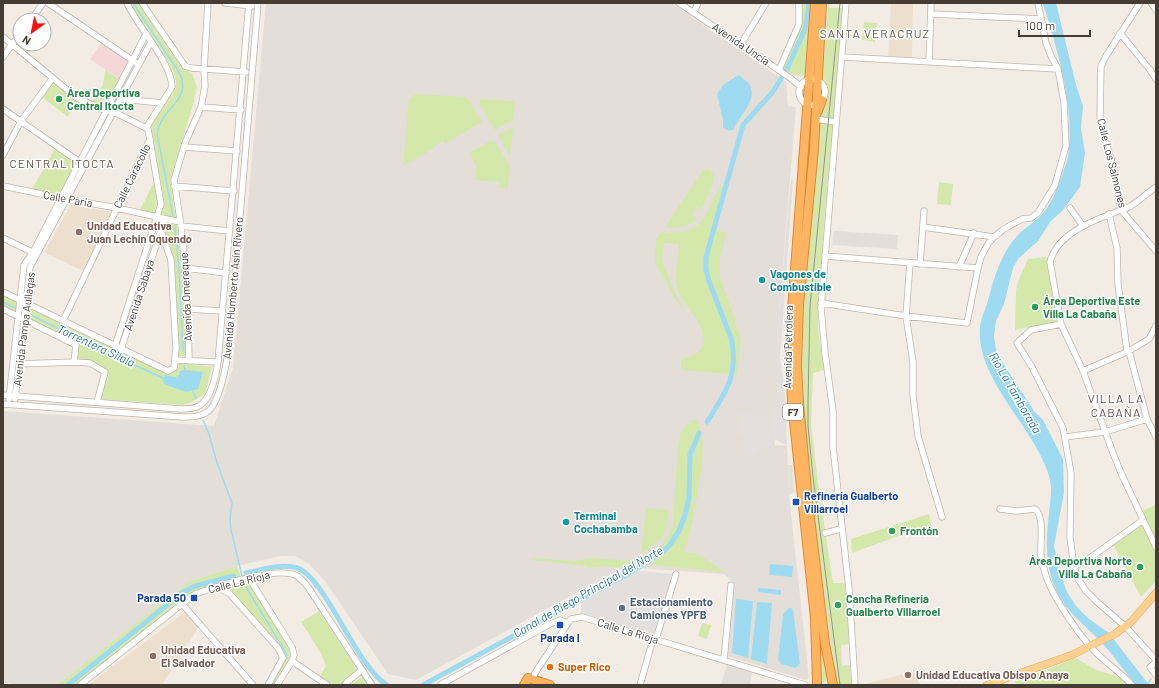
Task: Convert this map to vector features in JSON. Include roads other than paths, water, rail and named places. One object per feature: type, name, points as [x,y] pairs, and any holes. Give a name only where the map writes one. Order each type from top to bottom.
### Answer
[{"type":"highway","name":"F7","points":[[814,64],[815,3]]},
{"type":"highway","name":"F7","points":[[811,83],[822,3]]},
{"type":"highway","points":[[811,83],[814,64]]},
{"type":"highway","name":"Avenida Petrolera","points":[[811,83],[815,119],[814,149],[799,305],[797,366],[798,403],[808,501],[824,630],[833,685]]},
{"type":"highway","name":"Avenida Petrolera","points":[[812,102],[806,117],[790,348],[792,403],[815,618],[817,685]]},
{"type":"highway","points":[[530,680],[550,685]]},
{"type":"main road","points":[[987,685],[1072,655],[1112,636],[1126,627],[1156,593]]},
{"type":"street","points":[[48,3],[139,64]]},
{"type":"street","points":[[142,3],[185,66],[191,68],[252,73]]},
{"type":"street","points":[[208,3],[204,69],[205,86],[200,107],[184,147],[174,180],[174,186],[234,191]]},
{"type":"street","points":[[225,3],[258,5]]},
{"type":"street","name":"Avenida Uncía","points":[[679,3],[779,70],[811,83]]},
{"type":"street","points":[[694,12],[698,3]]},
{"type":"street","points":[[741,44],[766,3]]},
{"type":"street","points":[[779,70],[799,24],[799,3]]},
{"type":"street","points":[[846,3],[821,308],[825,353],[833,411],[833,448],[841,529],[844,542],[850,597],[855,685]]},
{"type":"street","points":[[930,62],[931,3]]},
{"type":"street","points":[[821,303],[906,316],[968,323],[981,257],[994,237],[1010,225],[1022,219],[1031,218],[1038,213],[1055,185],[1066,146],[1064,102],[1058,69],[1046,43],[1038,3]]},
{"type":"street","name":"Calle Los Salmones","points":[[1140,3],[1120,33],[1101,66],[1100,116],[1101,126],[1111,159],[1121,210],[1156,252]]},
{"type":"street","points":[[1151,3],[1156,10]]},
{"type":"street","points":[[126,4],[165,63],[172,82],[172,87],[147,128]]},
{"type":"street","name":"Avenida Humberto Asín Rivero","points":[[6,395],[180,409],[193,408],[205,402],[218,362],[249,4]]},
{"type":"street","name":"Avenida Humberto Asín Rivero","points":[[9,404],[172,417],[200,416],[212,408],[216,400],[226,367],[230,338],[258,5]]},
{"type":"street","points":[[931,14],[1041,19]]},
{"type":"street","points":[[1120,33],[1156,79]]},
{"type":"street","name":"Avenida Pampa Aullagas","points":[[9,404],[16,396],[23,302],[30,267],[35,254],[82,164],[106,111],[146,34]]},
{"type":"street","points":[[3,37],[12,44],[3,57]]},
{"type":"street","name":"Avenida Pampa Aullagas","points":[[82,164],[114,112],[151,42]]},
{"type":"street","points":[[21,52],[52,79],[77,98],[106,111],[114,112],[147,128],[161,204],[157,217]]},
{"type":"street","points":[[842,56],[1058,69]]},
{"type":"street","points":[[3,155],[21,121],[52,79]]},
{"type":"street","points":[[811,83],[825,93],[812,102]]},
{"type":"street","points":[[121,99],[162,103]]},
{"type":"street","points":[[200,107],[241,110]]},
{"type":"street","points":[[3,109],[82,164]]},
{"type":"street","points":[[815,119],[836,122]]},
{"type":"street","name":"Calle Caracollo","points":[[63,321],[150,138]]},
{"type":"street","points":[[184,147],[237,151]]},
{"type":"street","name":"Calle Paria","points":[[3,186],[64,199],[117,208],[180,224],[229,231]]},
{"type":"street","name":"Avenida Omereque","points":[[174,186],[180,224],[188,309],[189,361]]},
{"type":"street","points":[[1156,187],[1128,208],[1109,214],[1083,226],[1067,236],[1055,249],[1050,262],[1061,324],[1083,371],[1121,474],[1156,546]]},
{"type":"street","points":[[1070,208],[1083,226]]},
{"type":"street","points":[[920,264],[924,211]]},
{"type":"street","points":[[1109,214],[1117,248],[1118,284],[1128,351],[1148,419],[1156,437]]},
{"type":"street","name":"Avenida Sabaya","points":[[115,346],[157,217]]},
{"type":"street","name":"Avenida Sabaya","points":[[121,349],[165,219]]},
{"type":"street","points":[[923,227],[994,237]]},
{"type":"street","name":"Avenida Omereque","points":[[161,231],[171,260],[176,348],[175,360]]},
{"type":"street","points":[[959,267],[974,233]]},
{"type":"street","points":[[3,238],[35,254]]},
{"type":"street","points":[[825,256],[978,268]]},
{"type":"street","points":[[910,263],[906,316],[913,362],[913,395],[918,436],[942,517]]},
{"type":"street","points":[[184,268],[226,272]]},
{"type":"street","points":[[3,292],[168,371],[174,368],[175,360],[218,362]]},
{"type":"street","points":[[3,309],[76,345],[74,362]]},
{"type":"street","points":[[188,309],[222,311]]},
{"type":"street","name":"Avenida Pampa Aullagas","points":[[9,404],[6,395],[22,318]]},
{"type":"street","points":[[1061,324],[1031,330],[1017,343],[1032,367],[1063,428],[1071,473],[1070,537],[1074,567],[1078,578],[1086,591],[1126,627],[1156,661],[1150,667],[1156,675]]},
{"type":"street","points":[[1083,371],[1128,351],[1149,339],[1156,326]]},
{"type":"street","points":[[19,364],[74,362],[90,363],[105,372],[97,402]]},
{"type":"street","points":[[172,408],[172,417]]},
{"type":"street","points":[[1065,437],[1105,432],[1148,419]]},
{"type":"street","points":[[1000,509],[1016,511],[1035,509],[1039,512],[1041,522],[1042,557],[1047,577],[1059,603],[1090,646],[1102,659],[1125,676],[1132,685]]},
{"type":"street","points":[[1074,567],[1087,560],[1143,520]]},
{"type":"street","points":[[826,533],[841,529]]},
{"type":"street","name":"Calle La Rioja","points":[[80,685],[183,605],[192,596],[249,578],[278,573],[297,576],[308,587],[372,685]]},
{"type":"street","points":[[640,685],[676,574]]},
{"type":"street","points":[[249,578],[292,647],[294,655],[292,661],[277,685]]},
{"type":"street","points":[[724,660],[731,584]]},
{"type":"street","points":[[217,587],[230,594],[278,648],[283,658],[268,685]]},
{"type":"street","points":[[183,605],[253,685]]},
{"type":"street","name":"Calle La Rioja","points":[[440,685],[550,624],[560,620],[568,623],[571,619],[582,617],[805,685]]},
{"type":"street","points":[[530,680],[568,623]]},
{"type":"street","points":[[292,661],[327,685]]},
{"type":"street","points":[[345,685],[362,670]]},
{"type":"street","name":"Calle La Rioja","points":[[448,685],[462,673]]},
{"type":"water","name":"Río La Tamborada","points":[[1043,3],[1056,3],[1076,85],[1083,106],[1081,128],[1085,153],[1080,187],[1063,210],[1050,222],[1038,241],[1018,259],[1013,268],[1004,304],[996,321],[994,337],[997,354],[1034,411],[1043,420],[1063,459],[1064,493],[1054,546],[1059,570],[1067,592],[1076,606],[1089,619],[1109,633],[1149,685],[1136,685],[1111,653],[1069,610],[1058,594],[1049,568],[1047,550],[1051,490],[1049,476],[1042,458],[1032,440],[996,385],[987,366],[981,348],[980,329],[982,316],[1002,259],[1018,235],[1047,208],[1057,189],[1068,155],[1070,130],[1066,93],[1063,75]]},
{"type":"water","points":[[738,75],[747,81],[751,88],[752,95],[747,108],[733,130],[729,130],[723,127],[723,120],[717,94],[723,85]]},
{"type":"water","points":[[187,370],[203,372],[198,389],[186,392],[164,384],[163,380],[165,375],[176,377],[179,375],[180,371]]},
{"type":"water","points":[[770,564],[793,566],[792,577],[769,575]]},
{"type":"water","points":[[758,588],[781,590],[781,595],[758,592]]},
{"type":"water","points":[[736,599],[753,601],[748,658],[732,653]]},
{"type":"water","points":[[757,602],[772,603],[767,664],[751,659]]},
{"type":"water","points":[[789,608],[792,608],[793,610],[800,664],[795,668],[781,664],[778,660],[783,614]]},
{"type":"waterway","points":[[133,3],[180,74],[183,84],[182,92],[179,98],[159,125],[157,134],[173,216]]},
{"type":"waterway","name":"Canal de Riego Principal del Norte","points":[[787,69],[805,29],[809,3]]},
{"type":"waterway","name":"Canal de Riego Principal del Norte","points":[[707,422],[728,384],[733,365],[733,354],[732,341],[709,281],[706,270],[706,257],[743,125],[772,93],[782,77]]},
{"type":"waterway","points":[[175,227],[179,269],[183,351]]},
{"type":"waterway","name":"Torrentera Silala","points":[[3,302],[15,308]]},
{"type":"waterway","name":"Torrentera Silala","points":[[29,314],[163,378]]},
{"type":"waterway","points":[[184,366],[186,372]]},
{"type":"waterway","points":[[192,389],[196,399]]},
{"type":"waterway","points":[[203,420],[232,503],[230,519],[231,530],[242,576]]},
{"type":"waterway","name":"Canal de Riego Principal del Norte","points":[[423,685],[633,571],[662,553],[669,546],[679,531],[685,515],[689,499],[690,455],[699,433]]},
{"type":"waterway","name":"Canal de Riego Principal del Norte","points":[[246,573],[282,566],[294,567],[305,573],[317,585],[363,659],[375,675],[387,685]]},
{"type":"waterway","name":"Canal de Riego Principal del Norte","points":[[68,685],[183,592],[195,586],[234,576]]},
{"type":"waterway","points":[[246,587],[287,655],[278,673]]},
{"type":"waterway","points":[[1147,685],[1151,679]]},
{"type":"tram line","points":[[840,3],[810,306],[808,402],[808,426],[813,477],[840,685]]},
{"type":"place","name":"Área Deportiva Central Itocta","points":[[59,99]]},
{"type":"place","name":"Unidad Educativa Juan Lechin Oquendo","points":[[79,232]]},
{"type":"place","name":"Vagones de Combustible","points":[[762,280]]},
{"type":"place","name":"Área Deportiva Este Villa La Cabaña","points":[[1035,307]]},
{"type":"place","name":"Refinería Gualberto Villarroel","points":[[796,502]]},
{"type":"place","name":"Terminal Cochabamba","points":[[566,522]]},
{"type":"place","name":"Frontón","points":[[892,531]]},
{"type":"place","name":"Área Deportiva Norte Villa La Cabaña","points":[[1140,567]]},
{"type":"place","name":"Parada 50","points":[[194,598]]},
{"type":"place","name":"Cancha Refinería Gualberto Villarroel","points":[[838,605]]},
{"type":"place","name":"Estacionamiento Camiones YPFB","points":[[622,608]]},
{"type":"place","name":"Parada I","points":[[560,625]]},
{"type":"place","name":"Unidad Educativa El Salvador","points":[[153,656]]},
{"type":"place","name":"Super Rico","points":[[550,667]]},
{"type":"place","name":"Unidad Educativa Obispo Anaya","points":[[908,675]]},
{"type":"district","name":"SANTA VERACRUZ","points":[[875,34]]},
{"type":"district","name":"CENTRAL ITOCTA","points":[[62,164]]},
{"type":"district","name":"VILLA LA CABAÑA","points":[[1116,406]]}]
